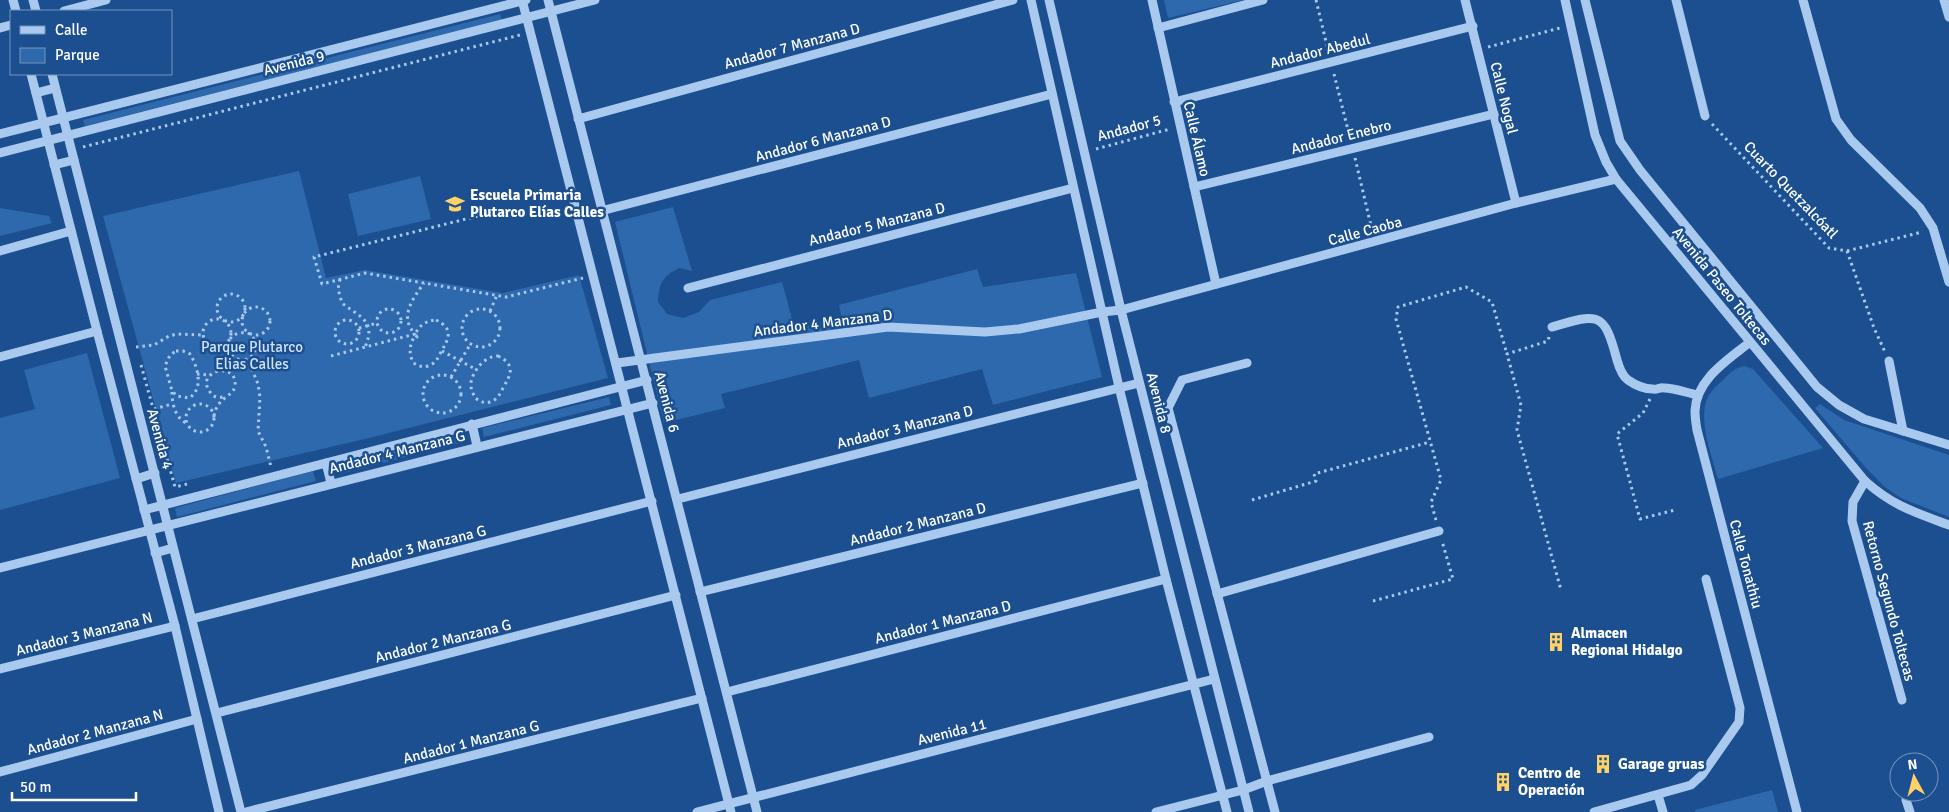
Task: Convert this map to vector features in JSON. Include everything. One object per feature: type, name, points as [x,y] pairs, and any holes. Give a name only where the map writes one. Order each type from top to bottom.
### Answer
[{"type":"street","points":[[68,10],[106,0]]},
{"type":"street","points":[[524,0],[527,18],[730,808]]},
{"type":"street","name":"Avenida 9","points":[[0,134],[524,0]]},
{"type":"street","name":"Avenida 6","points":[[548,0],[642,359],[757,812]]},
{"type":"street","name":"Avenida 9","points":[[0,153],[595,0]]},
{"type":"street","name":"Andador 7 Manzana D","points":[[578,119],[1013,0]]},
{"type":"street","points":[[1031,0],[1119,387],[1166,579],[1228,812]]},
{"type":"street","name":"Avenida 8","points":[[1049,0],[1121,310],[1249,812]]},
{"type":"street","name":"Calle Álamo","points":[[1152,0],[1216,284]]},
{"type":"street","points":[[1158,28],[1264,0]]},
{"type":"street","name":"Calle Nogal","points":[[1465,0],[1516,204]]},
{"type":"street","name":"Avenida Paseo Toltecas","points":[[1564,0],[1595,135],[1606,162],[1616,179],[1865,481],[1888,501],[1949,525]]},
{"type":"street","name":"Avenida Paseo Toltecas","points":[[1585,0],[1620,141],[1640,170],[1817,387],[1839,405],[1864,419],[1949,445]]},
{"type":"street","points":[[1676,0],[1705,116]]},
{"type":"street","points":[[1803,0],[1836,120],[1851,140],[1920,208],[1933,228],[1949,282]]},
{"type":"street","points":[[1944,0],[1949,17]]},
{"type":"street","name":"Andador Abedul","points":[[1174,102],[1473,26]]},
{"type":"street","points":[[32,75],[148,530],[175,626],[219,812]]},
{"type":"street","name":"Avenida 4","points":[[52,75],[241,812]]},
{"type":"street","points":[[36,93],[55,88]]},
{"type":"street","name":"Andador 6 Manzana D","points":[[602,211],[1052,94]]},
{"type":"street","name":"Andador Enebro","points":[[1194,187],[1494,114]]},
{"type":"street","points":[[54,165],[74,160]]},
{"type":"street","name":"Calle Caoba","points":[[1121,310],[1616,179]]},
{"type":"street","name":"Andador 5 Manzana D","points":[[688,288],[1073,188]]},
{"type":"street","points":[[1670,244],[1688,229]]},
{"type":"street","points":[[0,250],[71,231]]},
{"type":"street","name":"Andador 4 Manzana D","points":[[617,363],[888,327],[985,332],[1019,329],[1102,312],[1121,310]]},
{"type":"street","points":[[1552,326],[1580,319],[1594,318],[1603,323],[1610,334],[1619,367],[1626,379],[1639,387],[1654,390],[1663,387],[1698,395]]},
{"type":"street","points":[[0,357],[97,331]]},
{"type":"street","name":"Calle Tonathiu","points":[[1750,342],[1706,379],[1698,395],[1695,409],[1697,430],[1797,812]]},
{"type":"street","points":[[1890,361],[1903,431]]},
{"type":"street","points":[[1247,362],[1182,380],[1168,408],[1275,812]]},
{"type":"street","name":"Andador 4 Manzana G","points":[[144,510],[647,380]]},
{"type":"street","name":"Andador 3 Manzana D","points":[[678,499],[1140,383]]},
{"type":"street","name":"Andador 4 Manzana G","points":[[0,568],[653,402]]},
{"type":"street","points":[[472,424],[477,446]]},
{"type":"street","points":[[326,463],[331,483]]},
{"type":"street","points":[[136,478],[155,473]]},
{"type":"street","name":"Retorno Segundo Toltecas","points":[[1865,481],[1853,502],[1852,521],[1902,700]]},
{"type":"street","name":"Andador 2 Manzana D","points":[[700,592],[1143,483]]},
{"type":"street","name":"Andador 3 Manzana G","points":[[192,619],[652,501]]},
{"type":"street","points":[[1217,594],[1439,531]]},
{"type":"street","points":[[155,553],[173,548]]},
{"type":"street","name":"Andador 1 Manzana D","points":[[727,692],[1166,579]]},
{"type":"street","points":[[1594,812],[1691,785],[1702,775],[1739,722],[1740,708],[1706,579]]},
{"type":"street","name":"Andador 2 Manzana G","points":[[217,713],[676,595]]},
{"type":"street","name":"Andador 3 Manzana N","points":[[0,669],[175,626]]},
{"type":"street","name":"Avenida 11","points":[[697,812],[730,808],[754,798],[1214,679]]},
{"type":"street","name":"Andador 1 Manzana G","points":[[246,812],[702,698]]},
{"type":"street","name":"Andador 2 Manzana N","points":[[0,772],[197,719]]},
{"type":"street","points":[[1156,812],[1243,790],[1267,781],[1429,737]]},
{"type":"street","points":[[1658,794],[1663,812]]},
{"type":"path","points":[[1316,0],[1375,243]]},
{"type":"path","points":[[1478,50],[1570,25]]},
{"type":"path","points":[[82,149],[84,146],[522,34]]},
{"type":"path","name":"Cuarto Quetzalcóatl","points":[[1705,116],[1829,248],[1847,252],[1874,328],[1890,361]]},
{"type":"path","name":"Andador 5","points":[[1083,152],[1180,126]]},
{"type":"path","points":[[478,216],[314,257],[322,284],[365,274],[506,297],[583,278]]},
{"type":"path","points":[[1847,252],[1933,228]]},
{"type":"path","points":[[580,268],[585,287]]},
{"type":"path","points":[[340,279],[338,289],[342,303],[360,315],[368,326],[368,340],[364,348]]},
{"type":"path","points":[[416,334],[410,328],[407,314],[412,301],[424,283]]},
{"type":"path","points":[[1374,601],[1453,579],[1431,502],[1441,480],[1396,319],[1398,307],[1466,287],[1492,302],[1521,406],[1518,430],[1561,590]]},
{"type":"path","points":[[230,294],[239,297],[244,304],[242,318],[244,327],[254,338],[256,347],[252,355],[245,360],[232,356],[228,348],[230,329],[224,321],[218,314],[218,302],[225,295],[230,294]]},
{"type":"path","points":[[490,311],[497,295]]},
{"type":"path","points":[[251,308],[264,309],[270,317],[267,330],[259,335],[236,333],[224,345],[214,347],[207,343],[203,335],[204,326],[211,320],[233,322],[244,314],[251,308]]},
{"type":"path","points":[[388,309],[396,311],[401,319],[399,329],[392,333],[381,330],[377,323],[378,315],[388,309]]},
{"type":"path","points":[[478,309],[490,311],[498,319],[500,325],[497,338],[487,346],[481,347],[471,343],[464,337],[462,331],[464,319],[467,314],[478,309]]},
{"type":"path","points":[[401,319],[407,318]]},
{"type":"path","points":[[350,320],[359,328],[359,336],[354,342],[346,345],[336,338],[334,330],[342,321],[350,320]]},
{"type":"path","points":[[436,320],[445,324],[449,339],[442,351],[435,362],[429,366],[421,367],[413,363],[409,353],[410,346],[414,337],[417,338],[416,334],[420,327],[426,321],[436,320]]},
{"type":"path","points":[[359,328],[377,323]]},
{"type":"path","points":[[1507,354],[1548,342],[1552,326]]},
{"type":"path","points":[[136,347],[154,345],[177,334],[203,335]]},
{"type":"path","points":[[332,356],[416,334]]},
{"type":"path","points":[[134,338],[175,487],[194,482]]},
{"type":"path","points":[[451,377],[471,343]]},
{"type":"path","points":[[172,391],[184,399],[194,395],[198,390],[199,382],[190,354],[183,351],[176,351],[170,355],[165,366],[172,391],[172,404],[181,420],[195,432],[204,432],[212,426],[218,404],[223,397]]},
{"type":"path","points":[[442,351],[477,370]]},
{"type":"path","points":[[492,356],[498,356],[507,360],[510,367],[510,375],[497,398],[491,402],[483,403],[475,398],[471,389],[471,381],[477,370],[482,362],[492,356]]},
{"type":"path","points":[[245,360],[251,366],[258,384],[260,397],[258,431],[266,447],[273,476]]},
{"type":"path","points":[[220,370],[229,372],[235,384],[234,389],[228,396],[223,397],[215,396],[208,390],[207,381],[210,376],[220,370]]},
{"type":"path","points":[[197,374],[210,376]]},
{"type":"path","points":[[446,375],[451,377],[460,386],[462,391],[459,404],[448,412],[436,412],[426,404],[423,397],[425,386],[434,377],[446,375]]},
{"type":"path","points":[[1654,390],[1643,413],[1617,434],[1640,519],[1676,510]]},
{"type":"path","points":[[154,410],[172,404]]},
{"type":"path","points":[[186,423],[185,418],[188,410],[195,405],[205,405],[214,416]]},
{"type":"path","points":[[1252,500],[1316,481],[1314,474],[1430,442]]},
{"type":"path","points":[[261,466],[279,462]]},
{"type":"green space","points":[[1164,0],[1244,0],[1168,18]]},
{"type":"green space","points":[[500,14],[502,20],[85,126],[83,120]]},
{"type":"green space","name":"Parque Plutarco Elias Calles","points":[[299,171],[326,278],[365,270],[503,293],[579,275],[608,378],[369,438],[176,483],[103,216]]},
{"type":"green space","points":[[420,176],[431,219],[358,236],[348,194]]},
{"type":"green space","points":[[673,207],[692,271],[679,268],[662,281],[658,302],[667,314],[683,318],[699,312],[710,300],[782,282],[794,326],[843,323],[839,305],[977,269],[983,287],[1076,273],[1102,377],[993,405],[982,369],[869,398],[859,360],[721,394],[725,408],[664,423],[615,222]]},
{"type":"green space","points":[[0,208],[49,216],[52,223],[0,236]]},
{"type":"green space","points":[[87,353],[120,478],[0,510],[0,418],[35,409],[24,370]]},
{"type":"green space","points":[[1744,366],[1753,369],[1823,448],[1718,479],[1705,428],[1704,417],[1707,399],[1715,387],[1737,368]]},
{"type":"green space","points":[[609,397],[611,405],[484,437],[482,428]]},
{"type":"green space","points":[[1820,404],[1844,420],[1949,455],[1949,517],[1901,498],[1885,487],[1866,468],[1815,408]]},
{"type":"green space","points":[[458,435],[460,443],[340,474],[338,465]]},
{"type":"green space","points":[[313,471],[316,481],[177,517],[175,508]]},
{"type":"green space","points":[[1772,790],[1778,812],[1695,812],[1695,810]]},
{"type":"place","name":"Escuela Primaria Plutarco Elías Calles","points":[[455,204]]},
{"type":"place","name":"Almacen Regional Hidalgo","points":[[1556,642]]},
{"type":"place","name":"Garage gruas","points":[[1603,764]]},
{"type":"place","name":"Centro de Operación","points":[[1503,782]]}]
